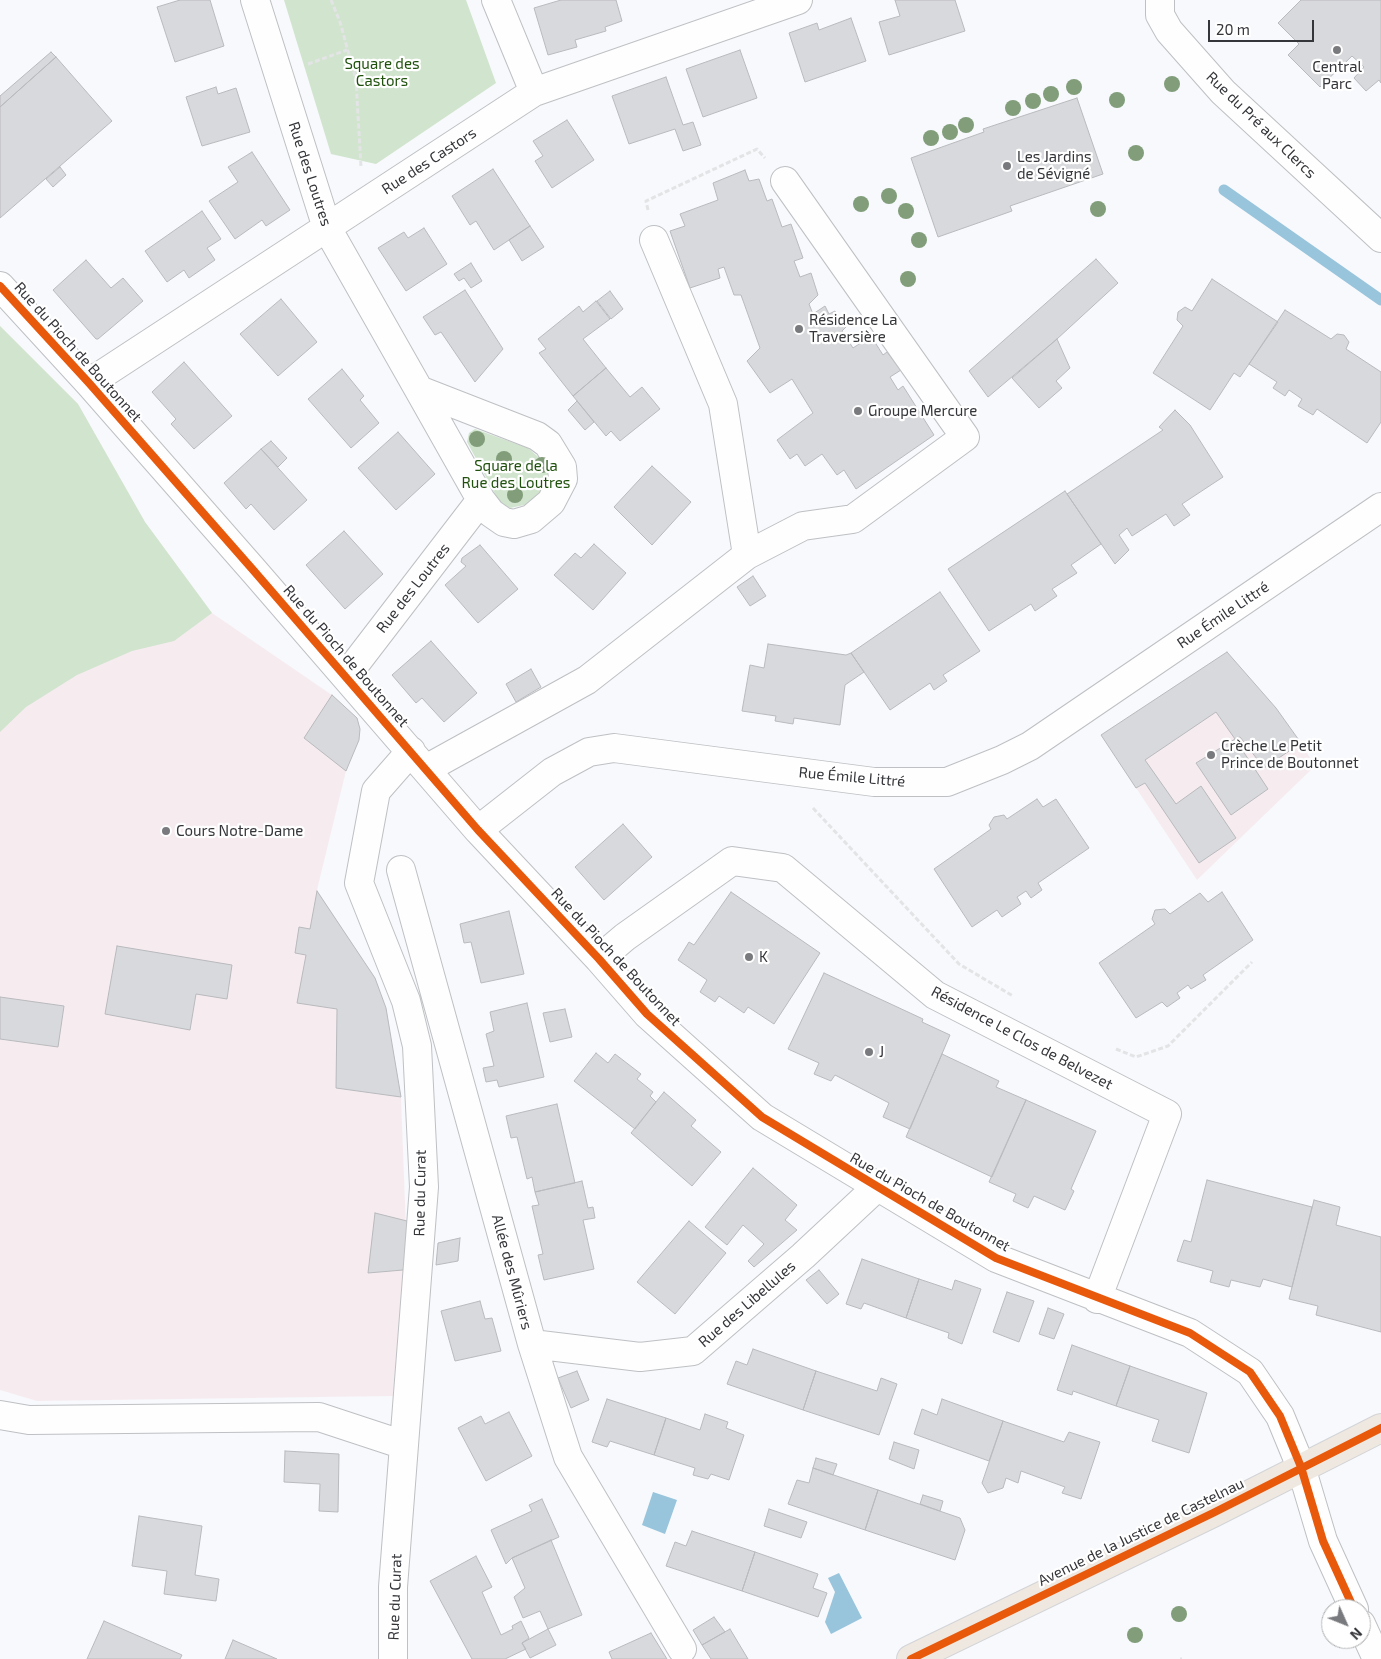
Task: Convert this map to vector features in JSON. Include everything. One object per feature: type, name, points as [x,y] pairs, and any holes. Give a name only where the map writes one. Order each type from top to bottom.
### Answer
[{"type":"main road","name":"Avenue de la Justice de Castelnau","points":[[912,1659],[1213,1513],[1381,1428]]},
{"type":"street","name":"Rue des Loutres","points":[[255,0],[327,228],[481,500],[491,513],[504,522],[514,524],[531,519],[551,502],[558,492],[563,479],[562,467],[548,444],[537,436],[419,390]]},
{"type":"street","points":[[496,0],[534,92]]},
{"type":"street","name":"Rue des Castors","points":[[89,383],[534,92],[798,0]]},
{"type":"street","name":"Rue du Pré aux Clercs","points":[[1160,0],[1160,15],[1169,31],[1223,92],[1377,227]]},
{"type":"street","name":"Rue du Curat","points":[[394,1659],[393,1587],[424,1187],[417,1046],[406,1001],[359,883],[376,791],[419,760],[587,680],[747,555],[803,526],[853,519],[965,437],[785,181]]},
{"type":"street","points":[[654,240],[722,404],[747,555]]},
{"type":"street","name":"Rue du Pioch de Boutonnet","points":[[0,286],[89,383],[346,676],[478,830],[599,959],[647,1014],[762,1117],[876,1188],[996,1258],[1097,1299],[1190,1333],[1250,1372],[1280,1416],[1301,1467],[1323,1541],[1349,1599]]},
{"type":"street","name":"Rue des Loutres","points":[[346,676],[481,500]]},
{"type":"street","name":"Rue Émile Littré","points":[[478,830],[552,772],[589,752],[614,748],[874,782],[947,782],[1002,760],[1056,729],[1381,507]]},
{"type":"street","name":"Résidence Le Clos de Belvezet","points":[[599,959],[626,937],[732,861],[783,868],[936,995],[1167,1114],[1097,1299]]},
{"type":"street","name":"Allée des Mûriers","points":[[401,870],[532,1344],[568,1457],[682,1649]]},
{"type":"street","name":"Rue des Libellules","points":[[532,1344],[640,1356],[693,1351],[803,1256],[876,1188]]},
{"type":"street","points":[[0,1415],[29,1420],[319,1417],[404,1445]]},
{"type":"street","points":[[1371,1646],[1377,1659]]},
{"type":"path","points":[[331,0],[356,80],[361,162],[366,203]]},
{"type":"path","points":[[278,75],[347,50]]},
{"type":"path","points":[[654,240],[646,201],[757,149],[785,181]]},
{"type":"path","points":[[786,771],[817,813],[960,964],[1019,1000]]},
{"type":"path","points":[[1112,1047],[1136,1057],[1168,1046],[1252,962]]},
{"type":"shaded area","name":"Cours Notre-Dame","points":[[0,326],[78,404],[145,522],[212,613],[332,695],[357,718],[360,729],[359,740],[346,771],[317,890],[375,978],[386,1008],[401,1097],[407,1256],[403,1270],[393,1396],[37,1401],[0,1390]]},
{"type":"shaded area","name":"Crèche Le Petit Prince de Boutonnet","points":[[1227,652],[1301,743],[1315,766],[1197,880],[1101,735]]},
{"type":"green space","name":"Square des Castors","points":[[284,0],[466,0],[496,83],[376,164],[331,154]]},
{"type":"green space","points":[[0,326],[78,404],[145,522],[212,613],[174,641],[132,651],[77,675],[26,707],[0,732]]},
{"type":"green space","name":"Square de la Rue des Loutres","points":[[475,429],[528,448],[544,462],[548,473],[544,490],[529,504],[510,508],[500,503],[467,442],[469,433]]},
{"type":"water","points":[[653,1492],[677,1500],[665,1534],[642,1525]]},
{"type":"water","points":[[839,1573],[862,1618],[831,1634],[825,1622],[835,1592],[828,1578]]},
{"type":"building","points":[[180,0],[210,0],[224,46],[175,62],[157,7]]},
{"type":"building","points":[[561,0],[616,0],[622,21],[605,27],[606,31],[575,40],[577,47],[548,55],[534,8]]},
{"type":"building","points":[[895,0],[955,0],[965,31],[889,55],[879,22],[900,16]]},
{"type":"building","name":"Central Parc","points":[[1301,0],[1381,0],[1381,83],[1379,80],[1366,91],[1354,78],[1364,67],[1352,56],[1320,87],[1288,55],[1299,44],[1278,23]]},
{"type":"building","points":[[851,18],[866,61],[805,82],[789,33],[817,23],[819,30]]},
{"type":"building","points":[[740,50],[757,98],[703,117],[686,69]]},
{"type":"building","points":[[51,52],[56,57],[0,107],[0,96]]},
{"type":"building","points":[[56,57],[112,121],[0,218],[0,107]]},
{"type":"building","points":[[666,77],[683,125],[693,122],[701,145],[683,151],[675,129],[629,144],[612,96]]},
{"type":"building","points":[[216,87],[218,94],[236,88],[250,132],[202,146],[186,97]]},
{"type":"building","name":"Les Jardins de Sévigné","points":[[1077,98],[1103,174],[1010,206],[1012,211],[938,237],[911,158],[984,132],[983,129]]},
{"type":"building","points":[[567,120],[594,160],[552,188],[535,161],[543,156],[533,141]]},
{"type":"building","points":[[252,152],[290,210],[266,226],[262,220],[235,239],[209,201],[238,182],[228,167]]},
{"type":"building","points":[[60,167],[66,175],[53,187],[46,179]]},
{"type":"building","points":[[493,169],[530,226],[494,250],[476,221],[470,225],[452,196]]},
{"type":"building","name":"Résidence La Traversière","points":[[745,170],[749,181],[759,179],[767,201],[772,199],[782,227],[791,224],[803,258],[794,261],[800,277],[811,273],[818,295],[809,304],[813,314],[825,306],[829,314],[835,311],[846,327],[842,331],[853,348],[871,336],[883,355],[887,352],[901,370],[890,377],[898,390],[903,386],[934,435],[856,489],[844,470],[837,475],[822,454],[805,466],[797,454],[790,459],[777,440],[813,413],[792,379],[770,393],[747,361],[760,348],[741,295],[734,295],[724,267],[718,269],[720,278],[690,288],[670,231],[685,226],[680,214],[718,200],[713,183]]},
{"type":"building","points":[[202,211],[221,239],[207,248],[215,260],[189,278],[184,270],[167,282],[145,251]]},
{"type":"building","points":[[530,226],[544,247],[522,261],[509,240]]},
{"type":"building","points":[[424,228],[447,264],[406,291],[378,248],[404,232],[408,238]]},
{"type":"building","points":[[1096,259],[1118,283],[1057,339],[988,397],[969,371]]},
{"type":"building","points":[[86,260],[111,288],[123,278],[143,301],[98,339],[53,290]]},
{"type":"building","points":[[471,263],[482,281],[471,288],[464,278],[459,281],[454,274]]},
{"type":"building","points":[[1212,279],[1278,322],[1240,377],[1234,373],[1210,410],[1153,373],[1183,326],[1177,320],[1178,312],[1185,307],[1192,311]]},
{"type":"building","points":[[465,290],[503,349],[475,382],[441,332],[435,335],[423,317]]},
{"type":"building","points":[[610,291],[623,309],[611,319],[597,301]]},
{"type":"building","points":[[281,299],[317,342],[278,376],[240,334]]},
{"type":"building","points":[[596,301],[610,319],[583,339],[606,368],[573,396],[539,353],[546,349],[538,339],[579,306],[583,312]]},
{"type":"building","points":[[1285,310],[1331,339],[1337,334],[1344,335],[1349,342],[1346,349],[1381,372],[1381,422],[1367,443],[1317,409],[1313,415],[1298,406],[1302,399],[1289,390],[1285,396],[1273,388],[1277,382],[1249,364]]},
{"type":"building","points":[[1057,339],[1070,368],[1056,381],[1062,388],[1039,408],[1012,378]]},
{"type":"building","points":[[184,362],[232,416],[194,449],[171,424],[176,419],[152,392]]},
{"type":"building","points":[[606,368],[630,397],[642,387],[660,409],[620,441],[611,431],[606,436],[573,396]]},
{"type":"building","points":[[342,369],[364,396],[360,400],[379,423],[351,448],[308,399]]},
{"type":"building","points":[[577,401],[594,422],[585,430],[568,410]]},
{"type":"building","points":[[1175,410],[1190,425],[1223,477],[1182,504],[1190,515],[1174,526],[1166,514],[1132,536],[1127,528],[1119,535],[1129,550],[1115,564],[1067,494],[1163,430],[1159,427]]},
{"type":"building","points":[[398,432],[435,474],[396,510],[358,468]]},
{"type":"building","points":[[271,441],[287,458],[278,467],[261,449]]},
{"type":"building","points":[[261,449],[307,500],[274,530],[251,504],[246,509],[224,483]]},
{"type":"building","points":[[652,466],[691,502],[652,545],[614,507]]},
{"type":"building","points":[[1065,491],[1101,544],[1071,565],[1077,573],[1052,589],[1057,596],[1035,611],[1031,604],[989,631],[948,569]]},
{"type":"building","points":[[344,531],[383,574],[345,609],[306,565]]},
{"type":"building","points":[[594,544],[626,573],[593,610],[554,575],[575,553],[581,558]]},
{"type":"building","points":[[480,545],[518,589],[478,623],[445,585],[466,566],[461,562],[462,558]]},
{"type":"building","points":[[753,576],[766,596],[750,606],[737,587]]},
{"type":"building","points":[[940,592],[980,651],[943,675],[947,681],[934,690],[930,683],[890,710],[851,653]]},
{"type":"building","points":[[431,641],[477,693],[444,722],[422,698],[416,703],[392,675]]},
{"type":"building","points":[[768,644],[846,655],[851,653],[864,672],[845,685],[840,725],[794,718],[793,724],[775,721],[776,716],[742,711],[750,665],[764,668]]},
{"type":"building","points":[[1227,652],[1276,708],[1301,743],[1264,768],[1240,737],[1235,739],[1216,712],[1145,760],[1176,804],[1201,786],[1236,838],[1199,863],[1145,783],[1136,788],[1101,735]]},
{"type":"building","points":[[531,669],[541,687],[516,702],[506,684]]},
{"type":"building","points":[[332,695],[357,718],[360,729],[359,740],[346,771],[304,738]]},
{"type":"building","points":[[1235,739],[1268,789],[1231,815],[1196,763]]},
{"type":"building","points":[[1037,799],[1043,807],[1056,799],[1089,848],[1038,883],[1042,890],[1031,898],[1026,891],[1017,897],[1021,904],[1002,917],[997,910],[972,927],[934,869],[991,829],[989,825],[994,817],[1004,815],[1007,819]]},
{"type":"building","points":[[623,824],[652,857],[604,900],[575,867]]},
{"type":"building","points":[[317,891],[375,978],[386,1008],[401,1097],[336,1088],[337,1009],[297,1003],[306,955],[295,953],[299,927],[310,929]]},
{"type":"building","name":"K","points":[[731,892],[820,953],[774,1024],[748,1007],[744,1013],[719,996],[715,1002],[700,992],[707,980],[678,960],[689,942],[694,945]]},
{"type":"building","points":[[1222,892],[1253,940],[1203,975],[1206,980],[1191,989],[1188,985],[1177,993],[1180,998],[1167,1007],[1162,1002],[1136,1018],[1099,963],[1155,924],[1152,919],[1155,910],[1165,909],[1170,914],[1200,893],[1208,902]]},
{"type":"building","points":[[509,911],[524,974],[481,983],[471,942],[464,943],[460,924]]},
{"type":"building","points":[[117,946],[232,965],[227,999],[196,994],[190,1030],[105,1014]]},
{"type":"building","name":"J","points":[[824,973],[923,1019],[922,1022],[950,1035],[910,1129],[883,1117],[889,1103],[835,1075],[831,1081],[814,1074],[819,1063],[788,1049]]},
{"type":"building","points":[[0,997],[64,1006],[58,1047],[0,1039]]},
{"type":"building","points":[[527,1003],[544,1077],[499,1087],[497,1080],[486,1082],[483,1068],[494,1066],[486,1034],[494,1031],[490,1012]]},
{"type":"building","points":[[565,1009],[572,1037],[550,1042],[543,1013]]},
{"type":"building","points":[[596,1053],[608,1063],[615,1054],[641,1074],[637,1079],[653,1092],[650,1096],[656,1102],[635,1129],[574,1081]]},
{"type":"building","points":[[942,1054],[999,1081],[996,1087],[1026,1100],[992,1177],[906,1137]]},
{"type":"building","points":[[664,1092],[696,1120],[691,1126],[721,1152],[692,1186],[631,1133]]},
{"type":"building","points":[[1026,1100],[1096,1131],[1071,1189],[1074,1191],[1065,1210],[1034,1196],[1028,1208],[1013,1201],[1016,1194],[989,1182]]},
{"type":"building","points":[[557,1104],[575,1183],[535,1192],[532,1177],[527,1179],[517,1137],[511,1138],[506,1116]]},
{"type":"building","points":[[753,1168],[797,1205],[785,1220],[797,1230],[754,1267],[748,1261],[764,1244],[743,1225],[727,1245],[705,1227]]},
{"type":"building","points":[[1207,1180],[1312,1207],[1292,1287],[1263,1279],[1260,1287],[1231,1280],[1229,1287],[1210,1282],[1213,1271],[1177,1261],[1184,1240],[1191,1242]]},
{"type":"building","points":[[582,1181],[588,1208],[593,1207],[595,1218],[583,1220],[594,1269],[544,1280],[538,1255],[543,1254],[532,1206],[539,1205],[535,1192]]},
{"type":"building","points":[[1314,1200],[1340,1207],[1336,1225],[1381,1237],[1381,1332],[1316,1315],[1318,1306],[1289,1299]]},
{"type":"building","points":[[375,1213],[407,1221],[407,1256],[403,1270],[368,1273]]},
{"type":"building","points":[[689,1221],[726,1253],[675,1314],[637,1282]]},
{"type":"building","points":[[460,1238],[458,1261],[436,1265],[438,1243]]},
{"type":"building","points":[[862,1259],[919,1279],[906,1318],[864,1303],[861,1309],[846,1304]]},
{"type":"building","points":[[819,1270],[839,1294],[827,1304],[806,1280]]},
{"type":"building","points":[[919,1279],[952,1290],[955,1280],[981,1289],[962,1344],[948,1338],[949,1333],[906,1318]]},
{"type":"building","points":[[1007,1292],[1034,1301],[1019,1342],[993,1332]]},
{"type":"building","points":[[480,1301],[485,1319],[492,1318],[501,1351],[455,1361],[441,1311]]},
{"type":"building","points":[[1048,1308],[1064,1314],[1054,1339],[1039,1334]]},
{"type":"building","points":[[1072,1345],[1130,1366],[1116,1406],[1073,1391],[1072,1395],[1057,1390]]},
{"type":"building","points":[[753,1349],[816,1371],[803,1410],[727,1384],[736,1361],[747,1365]]},
{"type":"building","points":[[1130,1366],[1207,1393],[1189,1453],[1152,1441],[1159,1420],[1116,1406]]},
{"type":"building","points":[[577,1371],[589,1400],[571,1408],[558,1378]]},
{"type":"building","points":[[816,1371],[877,1391],[881,1378],[897,1384],[879,1435],[803,1410]]},
{"type":"building","points":[[607,1399],[666,1418],[654,1455],[610,1441],[607,1447],[592,1442]]},
{"type":"building","points":[[942,1399],[1003,1421],[989,1461],[914,1434],[922,1409],[937,1415]]},
{"type":"building","points":[[509,1412],[532,1456],[486,1481],[458,1428],[481,1416],[485,1424]]},
{"type":"building","points":[[705,1414],[728,1422],[726,1428],[744,1435],[729,1480],[711,1474],[708,1479],[693,1475],[695,1468],[654,1455],[666,1418],[700,1430]]},
{"type":"building","points":[[1003,1421],[1064,1442],[1069,1432],[1100,1442],[1081,1499],[1062,1493],[1065,1487],[1021,1471],[1018,1483],[1006,1478],[1003,1488],[988,1493],[982,1483]]},
{"type":"building","points":[[894,1442],[919,1450],[914,1469],[889,1459]]},
{"type":"building","points":[[285,1451],[339,1454],[338,1512],[319,1511],[320,1484],[284,1482]]},
{"type":"building","points":[[816,1458],[837,1464],[833,1475],[813,1468]]},
{"type":"building","points":[[813,1468],[878,1490],[865,1530],[788,1504],[797,1480],[809,1483]]},
{"type":"building","points":[[878,1490],[960,1518],[965,1530],[955,1560],[865,1530]]},
{"type":"building","points":[[923,1495],[943,1501],[940,1511],[920,1504]]},
{"type":"building","points":[[542,1499],[559,1537],[512,1558],[506,1564],[491,1530],[532,1511],[529,1505]]},
{"type":"building","points":[[769,1509],[807,1522],[801,1538],[764,1526]]},
{"type":"building","points":[[139,1516],[202,1526],[195,1575],[219,1579],[216,1601],[164,1594],[167,1571],[132,1566]]},
{"type":"building","points":[[692,1531],[755,1552],[742,1591],[666,1566],[675,1542],[686,1546]]},
{"type":"building","points":[[551,1540],[582,1615],[548,1629],[540,1611],[523,1618],[514,1597],[525,1588],[512,1558]]},
{"type":"building","points":[[755,1552],[818,1574],[813,1588],[827,1593],[818,1617],[742,1591]]},
{"type":"building","points":[[476,1556],[492,1587],[482,1592],[501,1635],[513,1629],[512,1626],[521,1621],[529,1638],[522,1643],[526,1649],[505,1659],[472,1659],[430,1581]]},
{"type":"building","points":[[714,1617],[725,1632],[702,1645],[693,1630]]},
{"type":"building","points":[[104,1621],[182,1655],[180,1659],[87,1659]]},
{"type":"building","points":[[548,1629],[556,1645],[530,1658],[522,1643]]},
{"type":"building","points":[[730,1629],[748,1659],[711,1659],[702,1645]]},
{"type":"building","points":[[651,1633],[667,1659],[612,1659],[609,1652]]},
{"type":"building","points":[[233,1640],[277,1659],[225,1659]]},
{"type":"waterway","points":[[1224,190],[1381,300]]},
{"type":"cycle path","points":[[0,286],[89,383],[478,830],[599,959],[647,1014],[762,1117],[996,1258],[1190,1333],[1250,1372],[1280,1416],[1301,1467],[1323,1541],[1349,1599]]},
{"type":"cycle path","points":[[911,1659],[1213,1513],[1381,1428]]},
{"type":"place","name":"Central Parc","points":[[1337,50]]},
{"type":"place","name":"Les Jardins de Sévigné","points":[[1007,166]]},
{"type":"place","name":"Résidence La Traversière","points":[[799,329]]},
{"type":"place","name":"Groupe Mercure","points":[[858,411]]},
{"type":"place","name":"Crèche Le Petit Prince de Boutonnet","points":[[1211,755]]},
{"type":"place","name":"Cours Notre-Dame","points":[[166,831]]},
{"type":"place","name":"K","points":[[749,957]]},
{"type":"place","name":"J","points":[[869,1052]]}]
